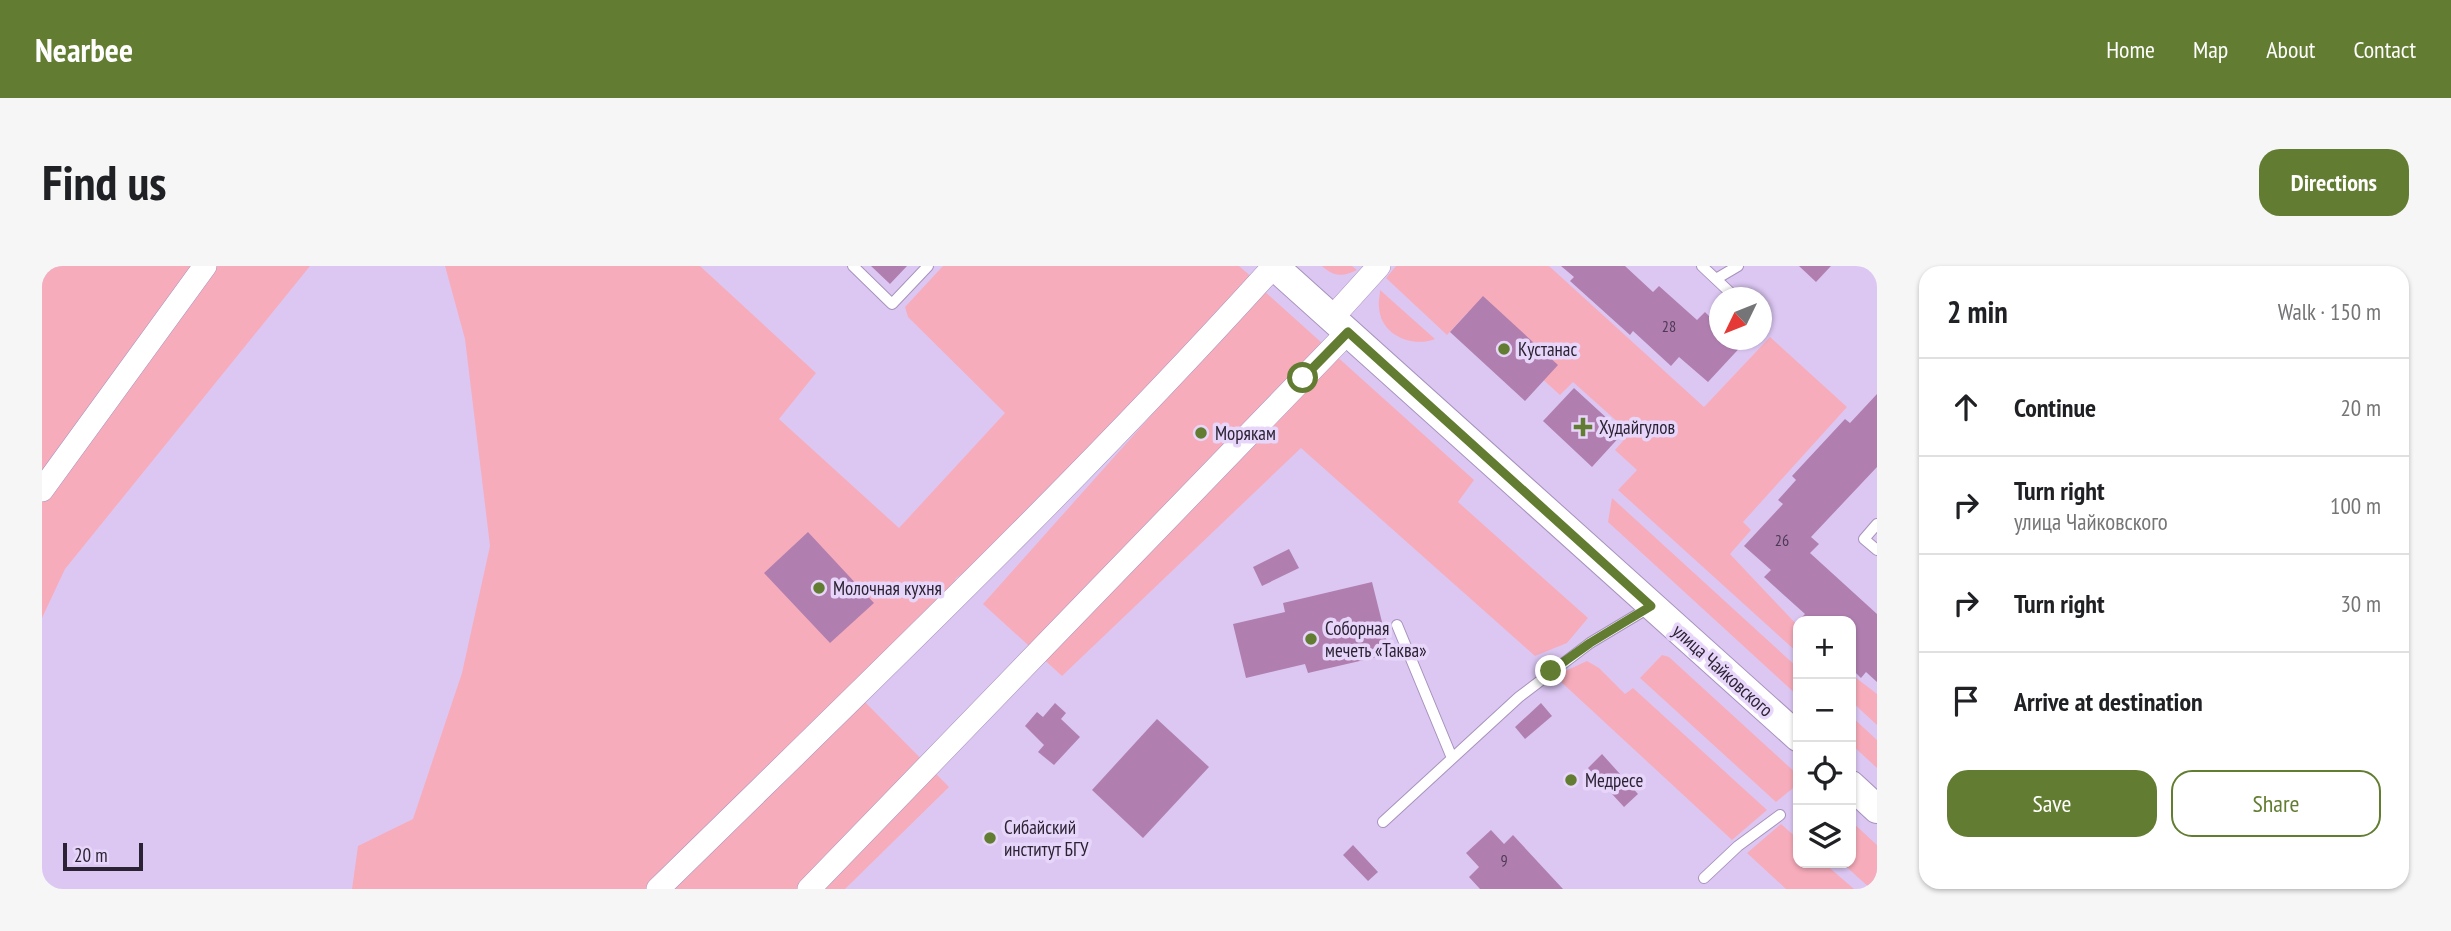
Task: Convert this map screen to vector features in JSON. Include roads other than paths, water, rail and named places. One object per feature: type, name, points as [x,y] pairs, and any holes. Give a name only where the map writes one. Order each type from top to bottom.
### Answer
[{"type":"street","points":[[42,490],[205,266]]},
{"type":"street","points":[[658,889],[983,570],[1274,266]]},
{"type":"street","name":"улица Чайковского","points":[[1274,266],[1793,733]]},
{"type":"street","points":[[809,889],[1340,325],[1379,266]]},
{"type":"street","points":[[1856,790],[1877,809]]},
{"type":"lane","points":[[853,266],[892,304],[928,266]]},
{"type":"lane","points":[[1702,266],[1725,287]]},
{"type":"lane","points":[[1716,279],[1738,266]]},
{"type":"lane","points":[[1877,524],[1864,538],[1877,550]]},
{"type":"lane","points":[[1383,822],[1540,680],[1590,643],[1651,606]]},
{"type":"lane","points":[[1397,625],[1452,758]]},
{"type":"lane","points":[[1704,878],[1738,846],[1780,815]]},
{"type":"place","name":"Кустанас","points":[[1504,349]]},
{"type":"place","name":"Худайгулов","points":[[1583,427]]},
{"type":"place","name":"Морякам","points":[[1201,433]]},
{"type":"place","name":"Молочная кухня","points":[[819,588]]},
{"type":"place","name":"Соборная мечеть «Таква»","points":[[1311,639]]},
{"type":"place","name":"Медресе","points":[[1571,780]]},
{"type":"place","name":"Сибайский институт БГУ","points":[[990,838]]}]
